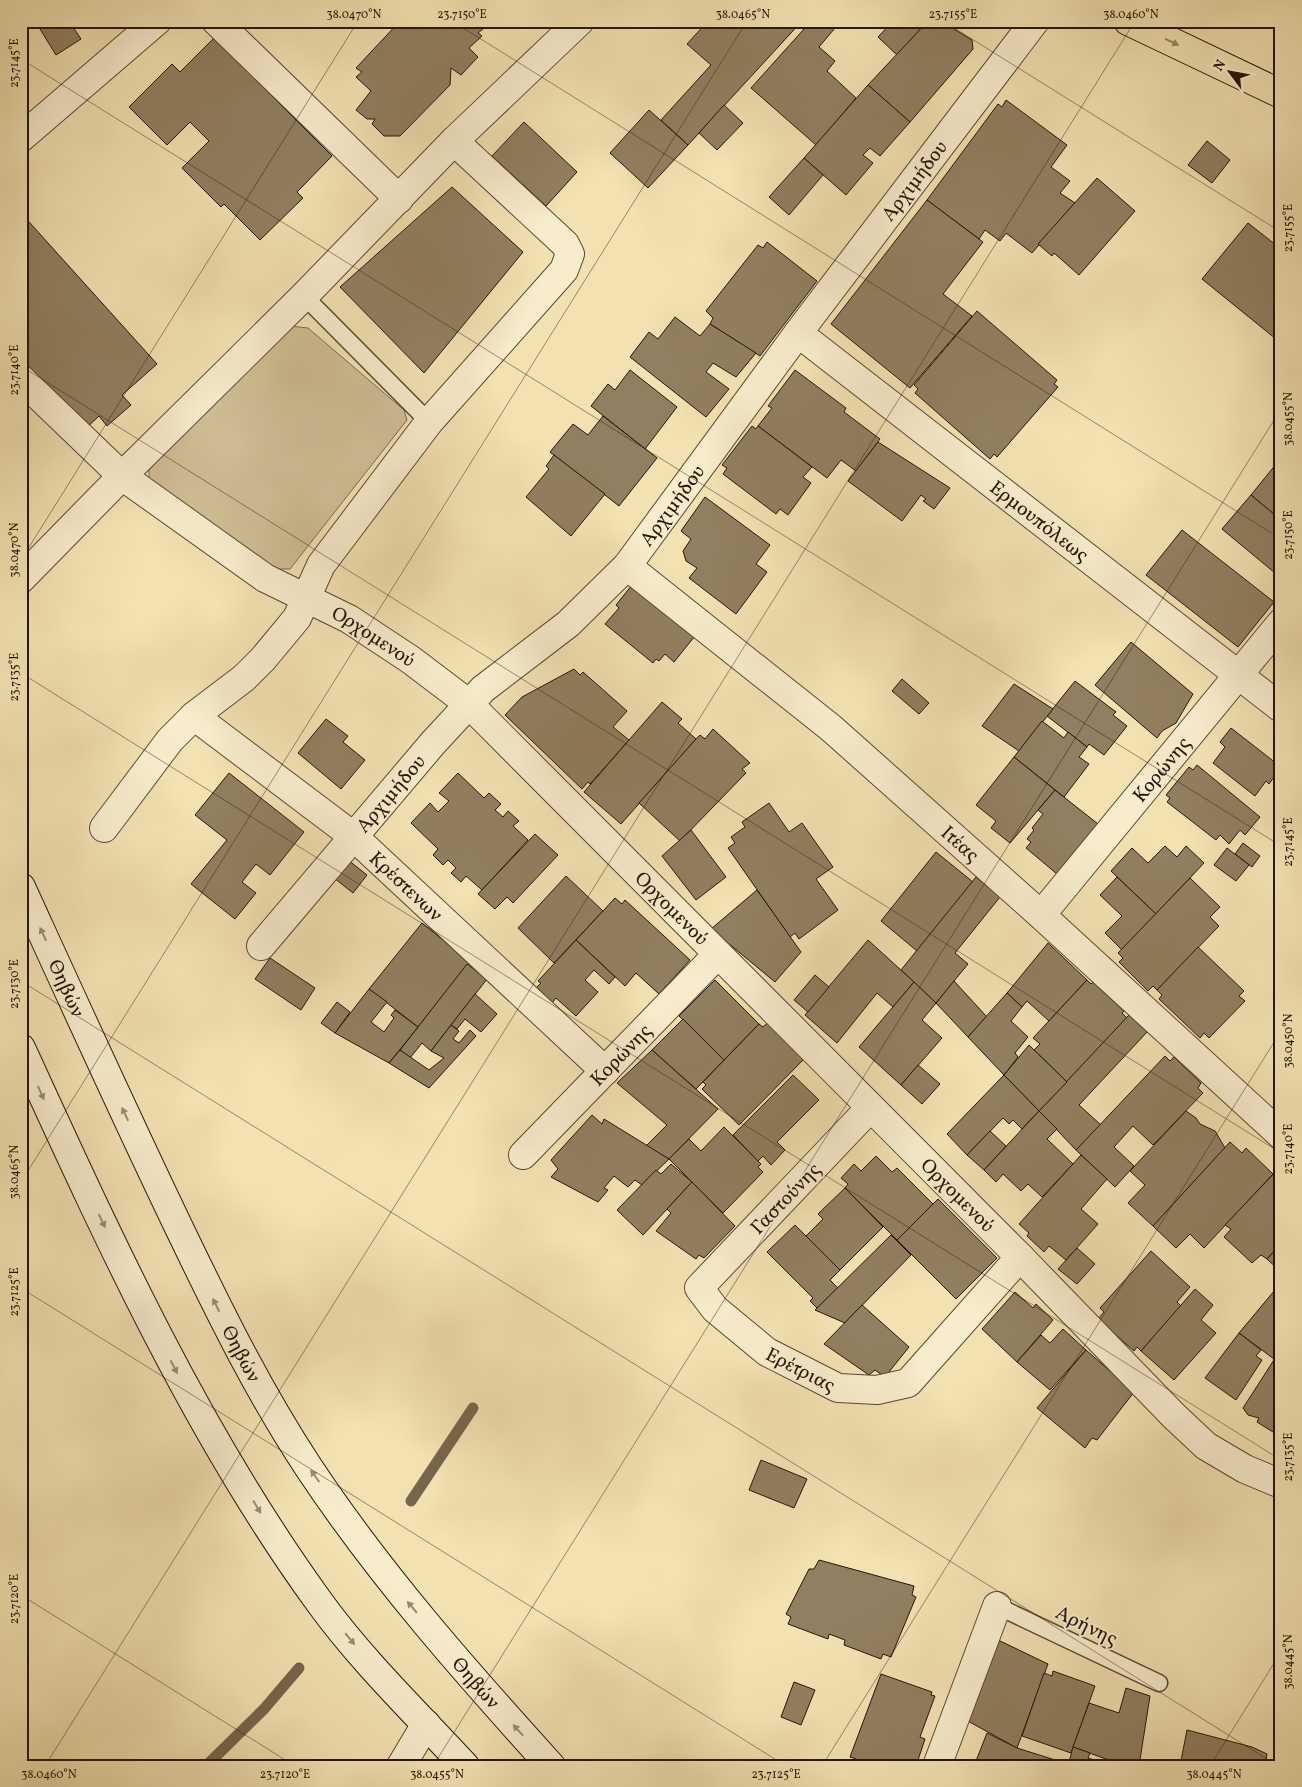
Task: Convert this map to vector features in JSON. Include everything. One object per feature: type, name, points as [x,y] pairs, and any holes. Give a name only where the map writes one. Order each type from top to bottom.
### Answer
[{"type":"main road","points":[[1128,21],[1281,94]]},
{"type":"street","points":[[21,138],[157,21]]},
{"type":"street","points":[[216,21],[398,199]]},
{"type":"street","points":[[21,579],[304,296],[454,141],[580,21]]},
{"type":"street","name":"Αρχιμήδου","points":[[261,946],[353,836],[483,689],[568,624],[627,566],[798,333],[1035,21]]},
{"type":"street","points":[[104,828],[170,740],[194,716],[244,678],[263,659],[297,618],[321,565],[430,422],[564,270],[570,254],[565,244],[454,141]]},
{"type":"street","name":"Ερμουπόλεως","points":[[798,333],[1281,708]]},
{"type":"street","name":"Ορχομενού","points":[[21,379],[122,476],[265,578],[306,596],[378,637],[469,704],[1206,1446],[1244,1469],[1281,1484]]},
{"type":"street","name":"Ιτέας","points":[[627,566],[831,728],[1041,915],[1281,1135]]},
{"type":"street","name":"Κορώνης","points":[[1041,915],[1281,623]]},
{"type":"street","name":"Κρέστενων","points":[[194,716],[353,836],[605,1071]]},
{"type":"street","name":"Θηβών","points":[[21,887],[145,1158],[239,1351],[308,1467],[386,1575],[478,1686],[551,1766]]},
{"type":"street","name":"Κορώνης","points":[[523,1155],[718,954]]},
{"type":"street","points":[[21,1048],[88,1195],[197,1409],[276,1538],[322,1605],[465,1766]]},
{"type":"street","name":"Γαστούνης","points":[[699,1288],[870,1108]]},
{"type":"street","name":"Ερέτριας","points":[[699,1288],[715,1309],[766,1352],[838,1388],[877,1390],[908,1383],[1020,1257]]},
{"type":"street","points":[[937,1766],[997,1606]]},
{"type":"street","points":[[401,1766],[426,1724]]},
{"type":"lane","points":[[304,296],[430,422]]},
{"type":"lane","name":"Αρήνης","points":[[997,1606],[1159,1683]]},
{"type":"shaded area","points":[[290,326],[308,328],[404,410],[407,420],[290,569],[270,569],[149,481],[149,467]]},
{"type":"building","points":[[35,21],[69,21],[81,39],[56,55]]},
{"type":"building","points":[[400,21],[482,21],[483,29],[478,33],[482,36],[469,48],[478,57],[461,75],[451,68],[450,85],[400,136],[384,136],[372,124],[375,119],[367,119],[356,110],[371,91],[356,77],[362,72],[356,68]]},
{"type":"building","points":[[708,21],[802,21],[688,145],[661,120],[711,65],[687,44]]},
{"type":"building","points":[[802,21],[828,21],[835,28],[819,47],[835,61],[827,71],[856,98],[816,145],[751,88],[804,29],[799,24]]},
{"type":"building","points":[[893,21],[927,22],[897,55],[878,37]]},
{"type":"building","points":[[928,21],[941,21],[972,40],[973,49],[910,122],[868,85]]},
{"type":"building","points":[[214,38],[332,156],[297,192],[303,198],[260,240],[224,204],[221,207],[182,168],[209,141],[190,122],[167,145],[129,107],[172,64],[180,72]]},
{"type":"building","points":[[868,85],[910,122],[880,156],[870,148],[863,155],[873,163],[846,195],[804,158]]},
{"type":"building","points":[[1006,100],[1067,145],[1051,167],[1070,181],[1060,193],[1075,203],[1032,253],[1006,233],[1000,241],[985,230],[979,239],[927,200],[998,104],[1002,107]]},
{"type":"building","points":[[724,105],[743,123],[717,150],[699,133]]},
{"type":"building","points":[[649,110],[688,145],[648,188],[610,153]]},
{"type":"building","points":[[524,122],[577,172],[546,206],[492,156]]},
{"type":"building","points":[[1207,141],[1230,160],[1212,183],[1188,165]]},
{"type":"building","points":[[804,158],[823,175],[789,215],[769,197]]},
{"type":"building","points":[[1097,178],[1135,211],[1079,275],[1054,253],[1052,256],[1038,244]]},
{"type":"building","points":[[452,187],[523,252],[424,373],[340,287]]},
{"type":"building","points":[[927,200],[983,242],[943,294],[972,316],[910,388],[831,324]]},
{"type":"building","points":[[21,213],[157,364],[122,395],[131,405],[107,426],[99,416],[84,430],[21,359]]},
{"type":"building","points":[[1248,223],[1281,249],[1281,333],[1276,339],[1202,279]]},
{"type":"building","points":[[767,242],[817,281],[760,356],[710,324],[713,318],[706,311],[758,245],[763,248]]},
{"type":"building","points":[[977,311],[1057,380],[1054,384],[1058,387],[997,457],[994,454],[990,459],[915,393],[918,389],[914,385]]},
{"type":"building","points":[[675,317],[700,336],[710,324],[756,353],[736,377],[713,363],[706,372],[729,389],[706,417],[630,357],[649,332],[658,339]]},
{"type":"building","points":[[630,370],[677,407],[645,449],[591,406],[608,384],[615,390]]},
{"type":"building","points":[[795,370],[846,408],[844,412],[880,439],[856,471],[841,460],[827,478],[758,426],[772,408],[768,406]]},
{"type":"building","points":[[603,416],[657,458],[619,506],[550,452],[573,424],[588,435]]},
{"type":"building","points":[[752,426],[756,429],[758,426],[812,467],[803,477],[811,483],[788,515],[780,509],[776,514],[723,474],[727,468],[722,465]]},
{"type":"building","points":[[878,442],[950,488],[934,509],[923,501],[926,499],[921,495],[902,521],[848,481]]},
{"type":"building","points":[[554,455],[605,494],[571,536],[526,497],[549,469],[546,466]]},
{"type":"building","points":[[1281,458],[1281,520],[1251,495]]},
{"type":"building","points":[[1251,495],[1281,520],[1281,578],[1222,529]]},
{"type":"building","points":[[705,497],[770,545],[756,564],[767,572],[736,614],[689,578],[697,568],[686,561],[683,551],[691,539],[681,531]]},
{"type":"building","points":[[1182,530],[1274,602],[1238,647],[1146,575]]},
{"type":"building","points":[[632,585],[695,636],[674,662],[665,654],[659,661],[656,659],[653,663],[605,624],[619,608],[616,605]]},
{"type":"building","points":[[1131,642],[1193,694],[1176,723],[1162,731],[1157,738],[1095,685]]},
{"type":"building","points":[[574,669],[580,675],[583,672],[627,711],[613,727],[629,740],[590,784],[588,782],[582,789],[505,715],[522,697]]},
{"type":"building","points":[[902,679],[929,703],[919,714],[892,691]]},
{"type":"building","points":[[1075,681],[1116,712],[1113,715],[1127,726],[1104,755],[1089,744],[1087,747],[1047,716]]},
{"type":"building","points":[[1014,684],[1053,709],[1019,751],[982,726]]},
{"type":"building","points":[[662,702],[682,719],[678,723],[696,739],[621,824],[584,792]]},
{"type":"building","points":[[326,719],[348,736],[343,742],[365,760],[341,789],[298,753]]},
{"type":"building","points":[[1042,721],[1064,738],[1068,732],[1087,747],[1079,757],[1089,764],[1064,797],[1014,757]]},
{"type":"building","points":[[1231,728],[1281,767],[1269,784],[1266,781],[1255,796],[1213,763],[1225,747],[1220,742]]},
{"type":"building","points":[[713,729],[750,763],[742,769],[746,773],[680,841],[639,803],[700,735],[705,739]]},
{"type":"building","points":[[1014,757],[1055,790],[1010,843],[991,828],[996,821],[976,805]]},
{"type":"building","points":[[1197,765],[1260,817],[1245,835],[1240,830],[1229,844],[1220,835],[1216,840],[1167,802],[1170,798],[1166,795],[1189,767],[1193,770]]},
{"type":"building","points":[[229,773],[304,832],[270,875],[256,864],[242,882],[256,893],[235,919],[191,884],[227,840],[195,815]]},
{"type":"building","points":[[458,773],[484,798],[489,793],[501,804],[495,810],[503,817],[508,811],[519,821],[513,826],[528,840],[482,890],[466,876],[461,882],[451,873],[456,868],[448,860],[443,865],[433,855],[438,849],[411,823],[430,803],[438,812],[449,801],[439,793]]},
{"type":"building","points":[[1055,790],[1098,824],[1057,874],[1026,848],[1031,842],[1027,839],[1034,830],[1032,828],[1043,814],[1038,810]]},
{"type":"building","points":[[769,803],[789,832],[802,823],[833,867],[816,879],[838,910],[799,939],[795,933],[790,937],[728,848],[735,843],[731,837],[745,827],[742,822]]},
{"type":"building","points":[[691,830],[726,877],[696,900],[662,856]]},
{"type":"building","points":[[535,834],[558,855],[513,903],[507,897],[495,909],[478,894]]},
{"type":"building","points":[[1243,843],[1260,856],[1252,867],[1235,854]]},
{"type":"building","points":[[1165,846],[1177,857],[1186,846],[1204,863],[1156,914],[1111,871],[1132,848],[1148,863]]},
{"type":"building","points":[[1227,848],[1249,865],[1236,881],[1214,865]]},
{"type":"building","points":[[936,852],[973,882],[917,951],[881,921]]},
{"type":"building","points":[[348,860],[367,875],[353,893],[334,878]]},
{"type":"building","points":[[566,876],[603,911],[554,963],[518,928]]},
{"type":"building","points":[[976,877],[1000,897],[955,953],[968,964],[936,1003],[901,970]]},
{"type":"building","points":[[1117,877],[1156,914],[1122,950],[1105,933],[1122,916],[1100,895]]},
{"type":"building","points":[[1190,878],[1220,907],[1210,917],[1219,926],[1157,990],[1153,986],[1148,991],[1119,962],[1123,958],[1118,953]]},
{"type":"building","points":[[757,890],[801,952],[775,982],[711,929]]},
{"type":"building","points":[[615,898],[622,904],[625,900],[690,960],[659,994],[636,973],[625,986],[576,940]]},
{"type":"building","points":[[422,923],[470,962],[418,1027],[369,989]]},
{"type":"building","points":[[576,940],[615,977],[609,984],[594,970],[585,980],[598,992],[576,1016],[556,998],[552,1003],[536,988],[541,983],[538,981]]},
{"type":"building","points":[[868,940],[914,982],[893,1007],[877,993],[837,1043],[805,1015]]},
{"type":"building","points":[[1048,943],[1087,980],[1049,1021],[1027,1001],[1022,1007],[1007,993]]},
{"type":"building","points":[[1198,947],[1244,991],[1239,996],[1245,1001],[1209,1038],[1204,1033],[1200,1038],[1159,999],[1162,995],[1157,990]]},
{"type":"building","points":[[270,958],[315,988],[301,1010],[255,979]]},
{"type":"building","points":[[467,964],[487,979],[431,1051],[422,1043],[410,1058],[400,1050]]},
{"type":"building","points":[[815,975],[829,987],[808,1012],[794,1000]]},
{"type":"building","points":[[715,980],[759,1024],[724,1060],[679,1016]]},
{"type":"building","points":[[1087,980],[1091,984],[1093,982],[1124,1011],[1122,1013],[1127,1018],[1067,1082],[1034,1050],[1040,1044],[1033,1038]]},
{"type":"building","points":[[954,981],[987,1017],[968,1037],[936,1003]]},
{"type":"building","points":[[914,982],[936,1003],[922,1020],[942,1038],[901,1085],[859,1047]]},
{"type":"building","points":[[369,989],[387,1002],[371,1022],[384,1032],[394,1018],[391,1015],[395,1010],[418,1027],[389,1063],[335,1033]]},
{"type":"building","points":[[1007,993],[1022,1007],[1011,1021],[1028,1037],[1015,1053],[1018,1057],[1004,1075],[968,1037]]},
{"type":"building","points":[[475,994],[497,1014],[481,1032],[465,1019],[457,1029],[451,1025]]},
{"type":"building","points":[[337,1002],[350,1012],[335,1033],[321,1023]]},
{"type":"building","points":[[1129,1015],[1148,1031],[1079,1105],[1101,1125],[1076,1150],[1039,1111]]},
{"type":"building","points":[[683,1019],[724,1060],[696,1089],[652,1050]]},
{"type":"building","points":[[767,1023],[804,1059],[739,1125],[702,1089],[706,1085],[703,1082],[759,1024],[763,1027]]},
{"type":"building","points":[[451,1025],[459,1031],[453,1039],[459,1043],[470,1030],[476,1036],[429,1088],[389,1063],[400,1050],[429,1070],[444,1058],[431,1051]]},
{"type":"building","points":[[1029,1045],[1067,1082],[1039,1111],[1004,1075]]},
{"type":"building","points":[[652,1050],[718,1109],[669,1159],[646,1146],[667,1125],[617,1083]]},
{"type":"building","points":[[1165,1056],[1170,1061],[1174,1057],[1201,1083],[1198,1088],[1203,1093],[1153,1145],[1133,1126],[1114,1147],[1134,1166],[1115,1187],[1076,1150]]},
{"type":"building","points":[[918,1065],[940,1084],[922,1104],[901,1085]]},
{"type":"building","points":[[793,1075],[819,1100],[777,1142],[785,1150],[771,1165],[763,1156],[758,1161],[733,1135]]},
{"type":"building","points":[[1004,1075],[1039,1111],[1022,1129],[1013,1120],[1009,1124],[1003,1118],[967,1155],[947,1134]]},
{"type":"building","points":[[1039,1111],[1057,1129],[1047,1139],[1073,1164],[1042,1197],[1028,1184],[1021,1191],[1003,1174],[996,1182],[984,1170]]},
{"type":"building","points":[[1186,1111],[1196,1118],[1200,1124],[1215,1131],[1225,1148],[1153,1226],[1128,1203],[1145,1185],[1130,1171]]},
{"type":"building","points":[[592,1115],[602,1124],[604,1119],[669,1159],[642,1185],[635,1180],[628,1187],[614,1176],[604,1188],[608,1190],[598,1202],[551,1177],[558,1169],[551,1160]]},
{"type":"building","points":[[724,1127],[761,1164],[758,1167],[763,1172],[723,1213],[669,1159],[689,1139],[701,1151]]},
{"type":"building","points":[[990,1131],[1006,1146],[984,1170],[967,1155]]},
{"type":"building","points":[[1230,1142],[1242,1153],[1246,1148],[1273,1174],[1204,1248],[1190,1234],[1176,1248],[1153,1226]]},
{"type":"building","points":[[1081,1155],[1107,1179],[1081,1209],[1098,1224],[1066,1260],[1049,1246],[1044,1252],[1027,1236],[1029,1233],[1019,1224]]},
{"type":"building","points":[[876,1156],[892,1172],[897,1168],[933,1204],[897,1240],[845,1188],[848,1184],[841,1178],[854,1164],[861,1171]]},
{"type":"building","points":[[671,1164],[692,1182],[643,1235],[617,1210],[656,1170],[661,1174]]},
{"type":"building","points":[[1281,1166],[1281,1244],[1267,1259],[1261,1255],[1252,1263],[1224,1237],[1231,1229],[1225,1225]]},
{"type":"building","points":[[692,1182],[735,1226],[704,1258],[699,1255],[696,1259],[656,1231],[671,1213],[667,1209]]},
{"type":"building","points":[[845,1188],[883,1227],[840,1270],[806,1236],[823,1219],[818,1214]]},
{"type":"building","points":[[938,1199],[997,1258],[956,1299],[897,1240]]},
{"type":"building","points":[[795,1225],[840,1270],[830,1280],[838,1288],[818,1309],[810,1301],[813,1298],[767,1252]]},
{"type":"building","points":[[891,1235],[911,1255],[845,1323],[815,1310]]},
{"type":"building","points":[[1281,1244],[1281,1272],[1267,1259]]},
{"type":"building","points":[[1077,1248],[1095,1264],[1077,1284],[1058,1269]]},
{"type":"building","points":[[1151,1251],[1190,1287],[1177,1302],[1181,1306],[1141,1351],[1137,1347],[1134,1351],[1098,1319],[1104,1312],[1100,1308]]},
{"type":"building","points":[[1280,1284],[1281,1349],[1274,1359],[1239,1333]]},
{"type":"building","points":[[1195,1289],[1213,1305],[1201,1320],[1216,1333],[1174,1380],[1141,1351]]},
{"type":"building","points":[[1015,1292],[1033,1308],[1036,1304],[1053,1320],[1017,1362],[982,1329]]},
{"type":"building","points":[[862,1305],[909,1347],[885,1377],[875,1370],[869,1375],[824,1344]]},
{"type":"building","points":[[1063,1329],[1086,1350],[1050,1390],[1017,1362],[1041,1335],[1050,1343]]},
{"type":"building","points":[[1239,1333],[1261,1350],[1256,1356],[1262,1360],[1236,1400],[1205,1378]]},
{"type":"building","points":[[1281,1349],[1281,1437],[1257,1422],[1259,1418],[1248,1415],[1243,1408]]},
{"type":"building","points":[[1086,1350],[1134,1392],[1097,1440],[1092,1438],[1085,1448],[1037,1408]]},
{"type":"building","points":[[761,1460],[807,1479],[794,1508],[749,1490]]},
{"type":"building","points":[[819,1560],[914,1586],[912,1595],[916,1597],[891,1657],[883,1654],[881,1659],[844,1645],[845,1640],[829,1634],[828,1639],[788,1624],[791,1617],[786,1614],[809,1569],[814,1569]]},
{"type":"building","points":[[996,1639],[1048,1664],[1017,1748],[966,1720]]},
{"type":"building","points":[[1053,1671],[1095,1686],[1071,1753],[1022,1736],[1044,1673],[1052,1676]]},
{"type":"building","points":[[881,1674],[932,1692],[931,1695],[935,1696],[920,1737],[925,1739],[916,1766],[893,1766],[879,1761],[876,1766],[850,1757]]},
{"type":"building","points":[[794,1682],[815,1690],[801,1725],[781,1717]]},
{"type":"building","points":[[1126,1688],[1150,1696],[1139,1766],[1125,1766],[1073,1747],[1089,1703],[1119,1713]]},
{"type":"building","points":[[1187,1730],[1252,1747],[1267,1754],[1265,1766],[1180,1766]]},
{"type":"building","points":[[987,1733],[1017,1748],[1068,1764],[1068,1766],[974,1766]]},
{"type":"building","points":[[1073,1747],[1090,1753],[1088,1758],[1104,1763],[1106,1759],[1125,1766],[1068,1766]]},
{"type":"waterway","points":[[411,1501],[473,1408]]},
{"type":"waterway","points":[[206,1766],[264,1709],[299,1668]]}]
